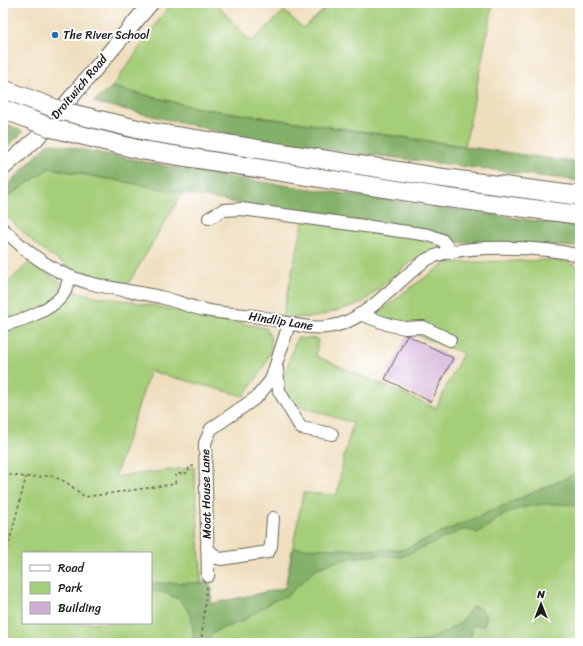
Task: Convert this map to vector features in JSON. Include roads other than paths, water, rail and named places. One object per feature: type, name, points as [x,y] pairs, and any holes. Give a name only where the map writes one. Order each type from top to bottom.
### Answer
[{"type":"highway","points":[[3,89],[62,111],[150,132],[436,177],[580,196]]},
{"type":"highway","points":[[3,109],[52,128],[141,150],[448,198],[580,215]]},
{"type":"main road","name":"Droitwich Road","points":[[3,168],[36,139],[151,3]]},
{"type":"street","points":[[209,218],[223,210],[242,209],[410,232],[442,240],[452,252]]},
{"type":"street","name":"Hindlip Lane","points":[[3,229],[31,256],[70,277],[96,286],[162,297],[206,310],[246,314],[305,327],[328,327],[340,324],[360,314],[424,262],[442,254],[514,248],[548,250],[580,256]]},
{"type":"street","points":[[3,325],[39,313],[51,305],[64,293],[70,277]]},
{"type":"street","points":[[360,314],[390,325],[405,328],[423,327],[450,340]]},
{"type":"street","name":"Moat House Lane","points":[[208,576],[205,444],[211,429],[257,396],[271,380],[289,324]]},
{"type":"street","points":[[276,366],[279,391],[301,428],[332,434]]},
{"type":"street","points":[[207,548],[220,559],[268,552],[271,546],[273,518]]},
{"type":"place","name":"The River School","points":[[55,35]]}]
